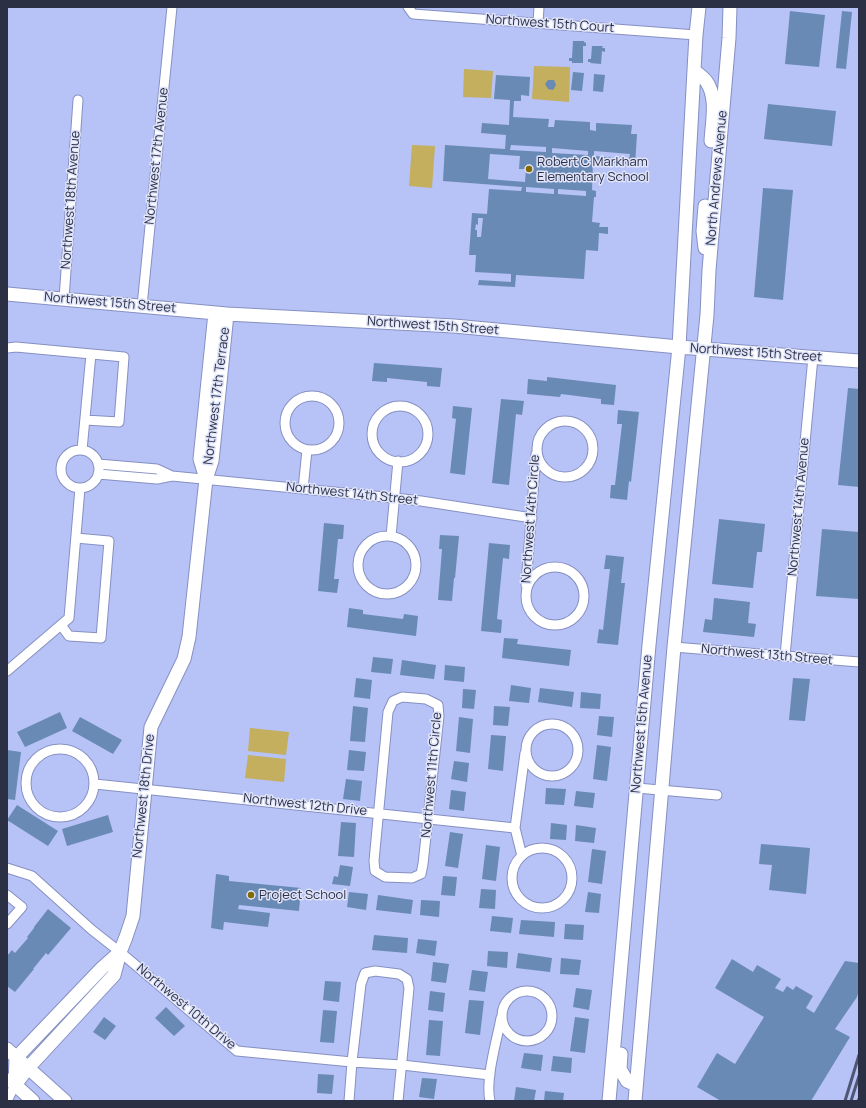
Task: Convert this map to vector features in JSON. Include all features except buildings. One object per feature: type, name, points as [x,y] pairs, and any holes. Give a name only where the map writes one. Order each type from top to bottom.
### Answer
[{"type":"street","name":"Northwest 17th Avenue","points":[[142,306],[172,7]]},
{"type":"street","name":"Northwest 15th Court","points":[[408,7],[413,14],[696,36]]},
{"type":"street","points":[[538,24],[539,7]]},
{"type":"street","name":"North Andrews Avenue","points":[[679,347],[696,36],[700,7]]},
{"type":"street","name":"North Andrews Avenue","points":[[704,349],[709,270],[729,38],[730,7]]},
{"type":"street","points":[[694,70],[706,81],[713,98],[711,141],[703,231],[709,270]]},
{"type":"street","name":"Northwest 18th Avenue","points":[[64,299],[78,100]]},
{"type":"street","name":"Northwest 15th Street","points":[[7,294],[221,313],[454,326],[679,347],[859,361]]},
{"type":"street","name":"Northwest 17th Terrace","points":[[206,479],[200,459],[221,313]]},
{"type":"street","points":[[7,348],[16,347],[124,357],[119,422],[85,420]]},
{"type":"street","name":"Northwest 15th Avenue","points":[[609,1101],[649,645],[679,347]]},
{"type":"street","name":"Northwest 15th Avenue","points":[[635,1101],[674,647],[704,349]]},
{"type":"street","points":[[82,450],[91,354]]},
{"type":"street","name":"Northwest 14th Avenue","points":[[785,656],[813,357]]},
{"type":"street","points":[[309,396],[318,397],[327,401],[334,407],[338,416],[339,425],[336,436],[331,443],[323,448],[313,451],[307,450],[295,445],[288,438],[284,420],[286,412],[292,404],[300,398],[309,396]]},
{"type":"street","points":[[395,406],[415,410],[422,417],[427,426],[428,435],[425,446],[420,454],[403,462],[398,461],[393,461],[384,457],[377,450],[373,441],[372,431],[379,416],[386,410],[395,406]]},
{"type":"street","name":"Northwest 14th Circle","points":[[526,592],[529,583],[535,575],[543,569],[553,566],[564,568],[573,572],[580,580],[584,589],[584,600],[575,617],[567,622],[557,625],[547,624],[537,619],[530,612],[526,602],[526,592],[537,446],[540,437],[545,429],[553,423],[563,421],[573,422],[582,426],[588,433],[592,442],[593,452],[590,461],[584,469],[576,474],[567,476],[557,475],[549,472],[542,465],[538,456],[537,446]]},
{"type":"street","points":[[77,450],[90,453],[98,464],[99,470],[97,478],[87,487],[74,487],[65,481],[62,475],[62,462],[71,452],[77,450]]},
{"type":"street","points":[[303,489],[307,450]]},
{"type":"street","points":[[391,536],[398,461]]},
{"type":"street","name":"Northwest 14th Street","points":[[98,464],[157,469],[172,476]]},
{"type":"street","name":"Northwest 14th Street","points":[[98,474],[157,479],[172,476],[395,498],[532,518]]},
{"type":"street","name":"Northwest 18th Drive","points":[[11,1082],[28,1068],[114,975],[120,952],[133,916],[151,726],[184,659],[188,637],[206,479]]},
{"type":"street","points":[[7,672],[69,618],[80,488]]},
{"type":"street","points":[[391,536],[404,541],[411,549],[415,558],[416,568],[408,585],[399,591],[390,593],[380,592],[370,588],[363,581],[359,572],[358,562],[361,552],[367,544],[375,538],[391,536]]},
{"type":"street","points":[[61,625],[69,636],[101,638],[109,541],[76,538]]},
{"type":"street","name":"Northwest 13th Street","points":[[674,647],[859,662]]},
{"type":"street","name":"Northwest 11th Circle","points":[[402,697],[426,699],[438,705],[440,716],[429,818],[421,874],[412,878],[385,877],[375,871],[374,860],[378,813],[388,712],[393,701],[402,697]]},
{"type":"street","points":[[522,856],[515,828],[526,748],[529,738],[534,731],[541,726],[550,724],[558,725],[567,728],[573,735],[577,743],[578,752],[576,760],[571,768],[563,773],[546,775],[531,765],[527,757],[526,748]]},
{"type":"street","points":[[62,748],[72,750],[82,756],[94,773],[95,784],[92,796],[86,806],[81,810],[65,817],[53,817],[42,812],[33,804],[27,794],[25,782],[28,770],[33,761],[41,754],[51,749],[62,748]]},
{"type":"street","name":"Northwest 12th Drive","points":[[95,784],[145,788],[515,828]]},
{"type":"street","points":[[637,788],[717,795]]},
{"type":"street","points":[[539,848],[546,848],[556,851],[564,857],[571,869],[573,879],[565,898],[557,904],[541,908],[531,906],[522,899],[513,885],[513,874],[515,864],[522,856],[529,851],[539,848]]},
{"type":"street","name":"Northwest 10th Drive","points":[[7,868],[32,876],[92,930],[237,1051],[352,1062],[402,1065]]},
{"type":"street","points":[[7,895],[22,907],[7,924]]},
{"type":"street","name":"Northwest 18th Drive","points":[[12,1053],[120,952]]},
{"type":"street","points":[[349,1101],[361,984],[365,973],[375,971],[399,974],[406,979],[409,988],[398,1101]]},
{"type":"street","points":[[619,988],[624,999],[620,1069],[627,1081],[636,1085]]},
{"type":"street","points":[[490,1101],[490,1075],[503,1008],[507,1001],[513,995],[521,992],[529,991],[538,993],[545,998],[550,1005],[552,1021],[549,1029],[537,1039],[529,1041],[520,1040],[507,1032],[503,1024],[503,1008]]},
{"type":"street","points":[[12,1053],[66,1101]]},
{"type":"street","points":[[7,1101],[11,1082],[12,1053]]},
{"type":"street","points":[[402,1065],[490,1075]]},
{"type":"street","points":[[11,1082],[33,1101]]},
{"type":"shaded area","points":[[534,66],[570,67],[569,102],[532,99]]},
{"type":"shaded area","points":[[464,69],[493,71],[491,98],[463,97]]},
{"type":"shaded area","points":[[412,145],[435,146],[432,188],[409,186]]},
{"type":"shaded area","points":[[250,728],[289,732],[286,755],[248,751]]},
{"type":"shaded area","points":[[248,755],[286,759],[284,782],[245,778]]},
{"type":"railway","points":[[845,1101],[859,1055]]},
{"type":"railway","points":[[851,1101],[859,1076]]},
{"type":"place","name":"Robert C Markham Elementary School","points":[[529,169]]},
{"type":"place","name":"Project School","points":[[251,895]]}]
